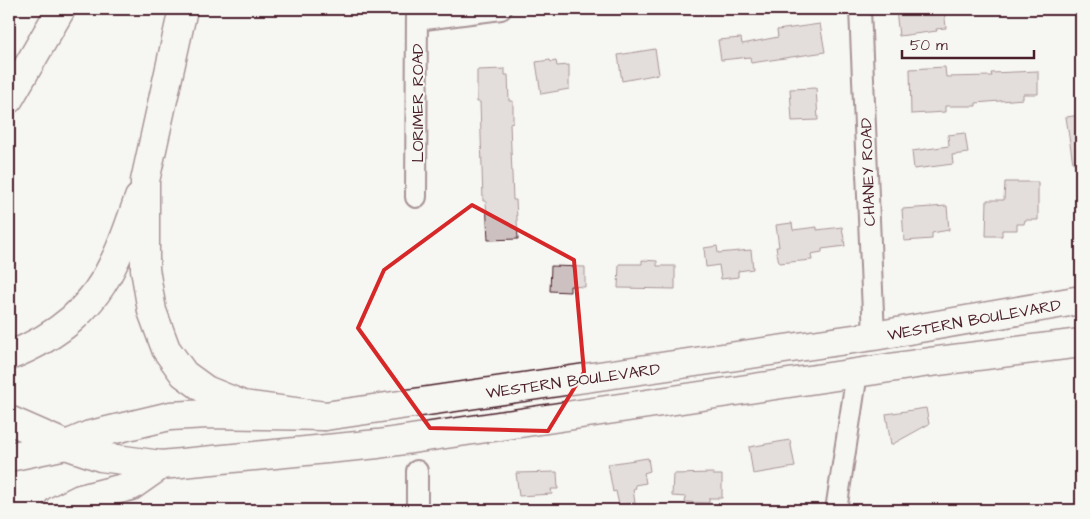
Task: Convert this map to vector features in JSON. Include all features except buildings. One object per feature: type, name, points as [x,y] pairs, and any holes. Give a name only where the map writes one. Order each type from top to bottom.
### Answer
[{"type":"main road","points":[[9,99],[61,9]]},
{"type":"main road","points":[[9,356],[43,341],[62,328],[86,306],[106,278],[115,260],[145,181],[183,9]]},
{"type":"main road","points":[[145,181],[144,269],[152,311],[166,350],[184,374],[206,390],[243,405],[325,416]]},
{"type":"main road","name":"WESTERN BOULEVARD","points":[[9,457],[66,445],[90,435],[170,416],[208,414],[325,416],[874,336],[1081,300]]},
{"type":"main road","name":"WESTERN BOULEVARD","points":[[9,420],[66,445],[102,457],[161,465],[378,444],[857,373],[1081,343]]},
{"type":"main road","points":[[58,510],[80,499],[131,486],[161,465]]},
{"type":"street","points":[[417,15],[501,9]]},
{"type":"street","name":"CHANEY ROAD","points":[[860,9],[874,336]]},
{"type":"street","name":"LORIMER ROAD","points":[[416,196],[417,15]]},
{"type":"street","points":[[836,510],[857,373]]},
{"type":"street","points":[[417,471],[417,510]]},
{"type":"highlighted area","points":[[472,205],[574,260],[584,372],[548,431],[430,428],[358,328],[384,270]]}]
